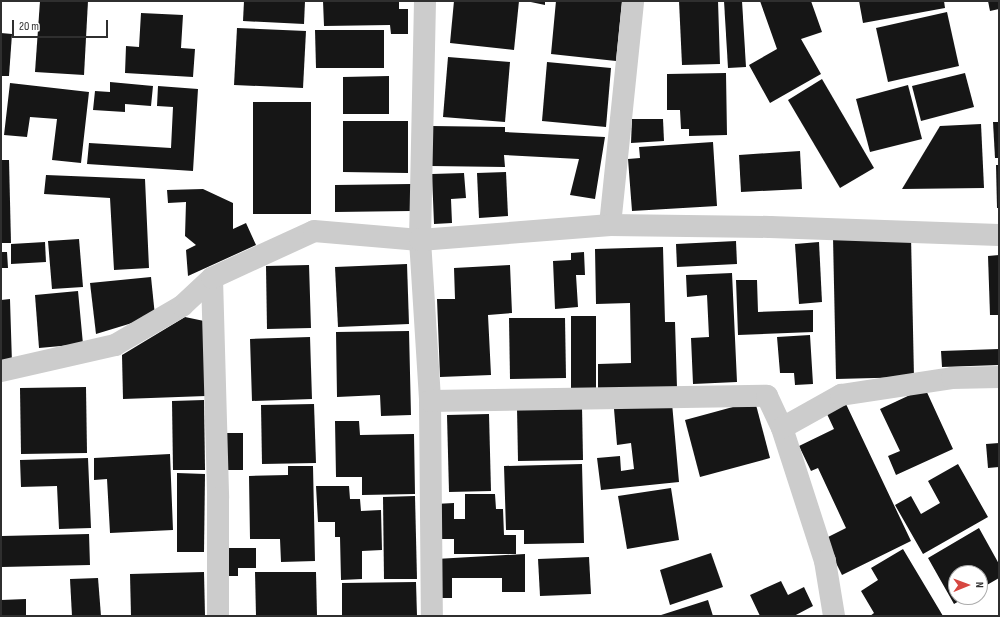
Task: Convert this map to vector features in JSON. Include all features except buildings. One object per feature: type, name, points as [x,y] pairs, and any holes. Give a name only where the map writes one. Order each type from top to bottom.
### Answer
[{"type":"street","points":[[425,1],[420,240],[430,401],[432,616]]},
{"type":"street","points":[[610,225],[633,1]]},
{"type":"street","points":[[1,371],[115,345],[182,306],[212,278],[314,231],[420,240],[610,225],[770,227],[999,235]]},
{"type":"street","points":[[212,278],[218,498],[218,616]]},
{"type":"street","points":[[782,428],[841,395],[952,378],[999,376]]},
{"type":"street","points":[[430,401],[767,396],[782,428],[825,560],[834,616]]}]
